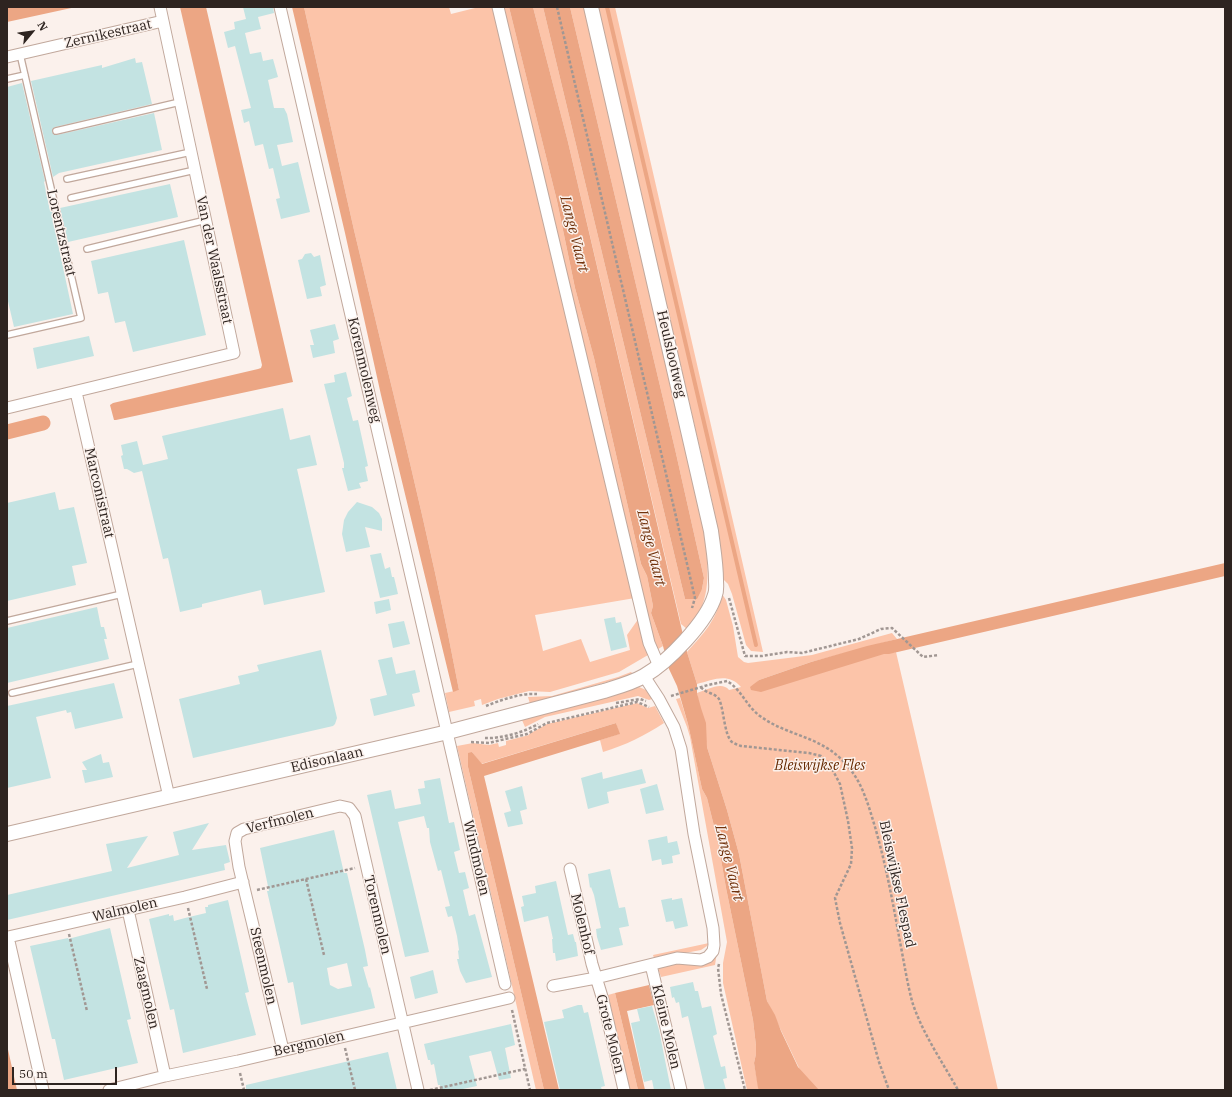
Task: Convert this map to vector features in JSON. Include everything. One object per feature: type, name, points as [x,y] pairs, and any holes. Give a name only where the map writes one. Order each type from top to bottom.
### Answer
[{"type":"street","name":"Van der Waalsstraat","points":[[76,392],[234,353],[160,7]]},
{"type":"street","name":"Korenmolenweg","points":[[280,7],[449,739]]},
{"type":"street","points":[[498,7],[649,643],[658,666]]},
{"type":"street","name":"Heulslootweg","points":[[590,7],[712,531],[716,577],[716,594],[710,607],[695,630],[658,666],[644,676]]},
{"type":"street","name":"Zernikestraat","points":[[7,57],[163,21]]},
{"type":"street","points":[[7,408],[76,392]]},
{"type":"street","name":"Marconistraat","points":[[76,392],[169,797]]},
{"type":"street","name":"Edisonlaan","points":[[7,834],[169,797],[449,739],[604,691],[644,676]]},
{"type":"street","points":[[553,986],[596,978],[677,958],[701,960],[708,957],[713,951],[713,928],[694,834],[681,749],[674,727],[644,676]]},
{"type":"street","name":"Windmolen","points":[[449,739],[506,984]]},
{"type":"street","name":"Verfmolen","points":[[244,887],[235,841],[237,833],[244,829],[340,806],[349,808]]},
{"type":"street","name":"Torenmolen","points":[[349,808],[355,816],[365,865],[418,1090]]},
{"type":"street","name":"Molenhof","points":[[570,869],[596,978]]},
{"type":"street","name":"Walmolen","points":[[8,937],[185,897],[244,887]]},
{"type":"street","name":"Steenmolen","points":[[244,887],[283,1050]]},
{"type":"street","name":"Zaagmolen","points":[[128,910],[165,1076]]},
{"type":"street","points":[[8,937],[43,1090]]},
{"type":"street","name":"Kleine Molen","points":[[651,965],[681,1090]]},
{"type":"street","name":"Grote Molen","points":[[596,978],[603,1000],[624,1090]]},
{"type":"street","name":"Bergmolen","points":[[109,1090],[509,998]]},
{"type":"lane","name":"Lorentzstraat","points":[[7,328],[8,335],[81,318],[20,54]]},
{"type":"lane","points":[[7,79],[25,75]]},
{"type":"lane","points":[[56,130],[180,102]]},
{"type":"lane","points":[[67,179],[191,152]]},
{"type":"lane","points":[[71,198],[195,170]]},
{"type":"lane","points":[[87,249],[206,220]]},
{"type":"lane","points":[[7,621],[122,594]]},
{"type":"lane","points":[[12,693],[138,664]]},
{"type":"path","points":[[556,7],[695,598],[690,612]]},
{"type":"path","points":[[716,577],[727,592],[745,656],[762,656],[787,652],[802,653],[859,639],[882,630],[892,628],[923,657],[940,654]]},
{"type":"path","name":"Bleiswijkse Flespad","points":[[660,701],[701,687],[727,681],[736,686],[754,711],[761,717],[777,727],[823,745],[834,753],[850,769],[863,790],[883,853],[913,1003],[926,1032],[958,1090]]},
{"type":"path","points":[[701,687],[703,690],[716,696],[719,701],[731,741],[741,746],[809,753],[821,756],[830,765],[840,784],[852,848],[850,864],[835,898],[842,930],[879,1062],[889,1090]]},
{"type":"path","points":[[485,738],[492,738],[528,729],[547,719],[634,699],[640,699],[651,703],[672,700],[676,695]]},
{"type":"path","points":[[449,739],[489,743],[527,734],[547,723],[637,702],[649,707],[660,701]]},
{"type":"path","points":[[244,887],[306,879],[365,865]]},
{"type":"path","points":[[306,879],[324,955]]},
{"type":"path","points":[[185,897],[206,989]]},
{"type":"path","points":[[67,924],[87,1011]]},
{"type":"path","points":[[721,994],[745,1090]]},
{"type":"path","points":[[509,998],[530,1090]]},
{"type":"path","points":[[343,1036],[355,1090]]},
{"type":"path","points":[[238,1060],[244,1090]]},
{"type":"path","points":[[428,1090],[525,1068]]},
{"type":"green space","points":[[304,7],[449,7],[451,14],[479,7],[495,7],[635,598],[535,615],[543,651],[581,639],[590,662],[630,650],[627,635],[639,618],[648,655],[619,672],[550,692],[529,691],[482,705],[481,699],[474,701],[475,706],[449,712],[445,693],[459,690],[448,632],[423,517],[354,230]]},
{"type":"green space","points":[[502,7],[509,7],[557,201],[575,288],[594,358],[641,564],[647,576],[653,606],[651,613],[663,646],[655,651]]},
{"type":"green space","points":[[533,7],[543,7],[685,599],[702,589],[704,578],[675,449],[570,7],[584,7],[701,512],[707,559],[707,584],[702,606],[687,629],[681,624],[568,142]]},
{"type":"green space","points":[[598,7],[615,7],[763,652],[751,651],[746,645],[732,594],[728,584],[723,579],[712,501]]},
{"type":"green space","name":"Bleiswijkse Fles","points":[[722,594],[726,600],[733,626],[738,657],[744,662],[748,663],[812,655],[892,633],[897,639],[811,662],[759,680],[756,683],[891,645],[893,653],[896,652],[998,1090],[805,1090],[799,1068],[767,1001],[739,854],[707,747],[697,693],[718,686],[726,687],[729,690],[741,687],[736,682],[726,678],[715,679],[697,684],[687,652],[709,626],[717,612]]},
{"type":"green space","points":[[631,672],[633,674],[628,676],[530,704],[528,697],[552,696]]},
{"type":"green space","points":[[639,687],[646,690],[652,699],[649,700],[638,696],[545,717],[525,727],[522,720]]},
{"type":"green space","points":[[680,698],[688,724],[702,789],[707,798],[718,842],[753,1020],[756,1046],[754,1063],[759,1090],[747,1090],[723,983],[723,963],[727,942],[690,737],[676,699]]},
{"type":"green space","points":[[637,703],[648,708],[655,706],[664,723],[627,743],[603,752],[600,740],[619,734],[616,723],[481,764],[472,752],[468,767],[544,1090],[536,1090],[457,746],[473,743],[489,745],[498,743],[499,747],[506,745],[506,741],[529,735],[547,724]]},
{"type":"green space","points":[[709,943],[701,950],[675,953],[654,958],[653,955]]},
{"type":"green space","points":[[717,952],[715,965],[661,977],[658,968]]},
{"type":"green space","points":[[615,993],[638,1090],[630,1090],[608,995]]},
{"type":"shaded area","points":[[7,7],[76,7],[7,22]]},
{"type":"shaded area","points":[[180,7],[206,7],[293,382],[114,420],[110,405],[113,403],[258,369],[261,368],[262,365]]},
{"type":"shaded area","points":[[292,7],[304,7],[354,230],[409,459],[448,632],[459,690],[453,692],[381,395]]},
{"type":"shaded area","points":[[509,7],[533,7],[568,142],[687,652],[697,684],[697,693],[706,723],[707,747],[739,854],[767,1001],[775,1015],[798,1067],[819,1090],[759,1090],[758,1088],[754,1063],[756,1046],[753,1020],[718,842],[707,798],[702,789],[688,724],[677,686],[669,669],[663,646],[651,613],[653,606],[647,576],[641,564],[594,358],[575,288],[557,201]]},
{"type":"shaded area","points":[[543,7],[570,7],[675,449],[704,578],[702,589],[697,599],[685,599]]},
{"type":"shaded area","points":[[1225,563],[1225,576],[884,654],[761,692],[751,690],[750,687],[759,680],[811,662],[867,646]]},
{"type":"shaded area","points":[[616,723],[620,734],[484,776],[559,1090],[544,1090],[468,767],[468,753],[472,752],[482,764]]},
{"type":"shaded area","points":[[649,985],[654,1005],[627,1011],[645,1090],[638,1090],[615,993]]},
{"type":"shaded area","points":[[7,1045],[17,1090],[7,1090]]},
{"type":"building","points":[[243,7],[273,7],[274,13],[258,17],[261,29],[245,33],[250,54],[261,52],[263,61],[273,59],[278,77],[268,80],[274,108],[284,108],[287,114],[293,142],[277,145],[282,166],[298,162],[310,212],[281,219],[276,199],[280,198],[273,168],[269,169],[263,144],[255,146],[249,121],[244,123],[241,110],[251,108],[235,46],[228,48],[224,32],[235,29],[234,22],[246,19]]},
{"type":"building","points":[[135,58],[136,63],[142,62],[152,104],[55,127],[52,129],[52,132],[54,135],[57,135],[154,113],[162,150],[59,173],[53,177],[31,81],[102,65],[102,68]]},
{"type":"building","points":[[22,83],[45,181],[50,211],[52,210],[60,244],[58,244],[73,314],[14,327],[7,297],[7,87]]},
{"type":"building","points":[[170,184],[178,217],[68,242],[60,208]]},
{"type":"building","points":[[184,240],[206,335],[133,352],[125,321],[115,323],[108,292],[98,294],[91,261]]},
{"type":"building","points":[[311,253],[314,257],[320,255],[326,285],[320,287],[322,296],[307,299],[298,260],[302,259],[305,254]]},
{"type":"building","points":[[335,324],[339,339],[333,341],[335,353],[313,358],[310,345],[314,345],[310,330]]},
{"type":"building","points":[[89,336],[94,356],[37,369],[33,348]]},
{"type":"building","points":[[346,372],[352,396],[347,398],[353,421],[358,420],[368,466],[365,467],[368,481],[359,483],[361,488],[348,491],[342,468],[344,468],[344,463],[324,384],[335,382],[334,375]]},
{"type":"building","points":[[283,408],[290,440],[310,435],[317,465],[297,469],[325,592],[264,605],[261,590],[202,604],[202,607],[180,612],[168,558],[163,559],[142,471],[134,473],[124,469],[121,456],[123,455],[121,445],[137,441],[143,465],[168,459],[162,436]]},
{"type":"building","points":[[55,492],[59,510],[74,507],[87,563],[72,566],[76,585],[7,601],[7,503]]},
{"type":"building","points":[[357,502],[372,507],[379,513],[382,519],[382,531],[365,527],[370,547],[346,552],[342,534],[344,520],[348,512]]},
{"type":"building","points":[[381,553],[385,569],[390,567],[398,594],[380,598],[370,555]]},
{"type":"building","points":[[389,599],[391,610],[376,614],[374,602]]},
{"type":"building","points":[[97,607],[101,627],[104,627],[107,639],[104,639],[109,659],[7,683],[7,628]]},
{"type":"building","points":[[615,617],[616,623],[621,622],[627,647],[611,651],[604,619]]},
{"type":"building","points":[[404,621],[410,644],[393,648],[388,624]]},
{"type":"building","points":[[321,650],[337,718],[333,726],[193,758],[179,699],[240,684],[238,676],[259,671],[257,665]]},
{"type":"building","points":[[392,657],[396,674],[415,670],[420,692],[412,694],[415,706],[374,716],[370,699],[387,695],[378,660]]},
{"type":"building","points":[[114,683],[123,718],[75,729],[71,712],[67,713],[66,710],[36,717],[51,778],[7,788],[7,706]]},
{"type":"building","points":[[101,754],[103,763],[109,762],[113,777],[85,783],[82,770],[87,770],[82,762]]},
{"type":"building","points":[[642,769],[646,783],[607,792],[609,803],[588,809],[581,778],[602,772],[603,779]]},
{"type":"building","points":[[440,778],[449,823],[454,822],[460,850],[454,852],[459,873],[465,872],[469,888],[463,890],[469,916],[475,914],[492,977],[466,983],[460,971],[457,959],[459,959],[459,950],[452,916],[448,917],[445,907],[450,906],[441,870],[438,871],[430,842],[429,828],[427,828],[424,816],[398,822],[429,952],[405,957],[367,795],[391,790],[395,809],[421,804],[418,789],[425,788],[424,781]]},
{"type":"building","points":[[657,784],[664,810],[646,814],[640,789]]},
{"type":"building","points":[[522,786],[527,809],[520,811],[523,824],[508,827],[504,813],[511,811],[505,791]]},
{"type":"building","points":[[209,823],[192,850],[226,845],[230,862],[224,864],[225,870],[7,920],[7,895],[112,871],[106,844],[148,836],[127,868],[179,855],[173,832]]},
{"type":"building","points":[[334,830],[344,873],[347,873],[365,950],[368,966],[363,967],[375,1008],[301,1025],[293,982],[288,983],[267,891],[269,891],[260,848]],"holes":[[[347,963],[352,986],[338,989],[330,985],[327,968]]]},
{"type":"building","points":[[667,836],[668,843],[677,841],[680,854],[672,856],[673,863],[662,865],[661,859],[652,861],[648,840]]},
{"type":"building","points":[[610,869],[619,908],[625,907],[629,926],[619,928],[623,945],[601,950],[596,929],[601,928],[594,895],[591,887],[590,888],[588,874]]},
{"type":"building","points":[[556,881],[568,935],[573,934],[578,956],[556,961],[555,953],[553,953],[553,939],[548,916],[524,922],[521,907],[524,906],[522,896],[536,893],[535,886]]},
{"type":"building","points":[[672,898],[672,900],[682,898],[688,926],[675,929],[673,921],[666,922],[661,900]]},
{"type":"building","points":[[228,900],[249,992],[245,993],[256,1035],[183,1053],[174,1009],[170,1010],[149,919],[169,914],[169,916],[173,915],[174,921],[206,913],[205,907],[208,907],[208,905]]},
{"type":"building","points":[[110,928],[131,1019],[127,1020],[138,1063],[64,1080],[55,1039],[52,1039],[30,946],[68,939]]},
{"type":"building","points":[[433,970],[438,993],[415,999],[410,977]]},
{"type":"building","points":[[693,982],[695,991],[698,991],[702,1008],[711,1006],[717,1034],[713,1036],[721,1067],[725,1066],[727,1078],[723,1079],[726,1090],[705,1090],[688,1016],[682,1018],[679,1002],[676,1003],[674,997],[672,998],[670,987]]},
{"type":"building","points":[[582,1005],[584,1013],[588,1012],[605,1086],[601,1087],[602,1090],[560,1090],[544,1022],[564,1018],[562,1010]]},
{"type":"building","points":[[652,1006],[659,1030],[671,1090],[654,1090],[652,1080],[644,1082],[641,1070],[631,1023],[640,1021],[637,1009]]},
{"type":"building","points":[[511,1024],[515,1045],[505,1048],[511,1078],[499,1080],[491,1051],[469,1056],[477,1086],[458,1090],[441,1090],[440,1085],[438,1085],[434,1064],[431,1065],[430,1060],[428,1060],[424,1044]]},
{"type":"building","points":[[388,1052],[397,1090],[246,1090],[246,1085]]},
{"type":"waterway","points":[[607,7],[756,645]]},
{"type":"waterway","points":[[7,432],[43,423]]},
{"type":"water label","name":"Lange Vaart","points":[[574,234]]},
{"type":"water label","name":"Lange Vaart","points":[[651,548]]},
{"type":"water label","name":"Lange Vaart","points":[[729,863]]}]
